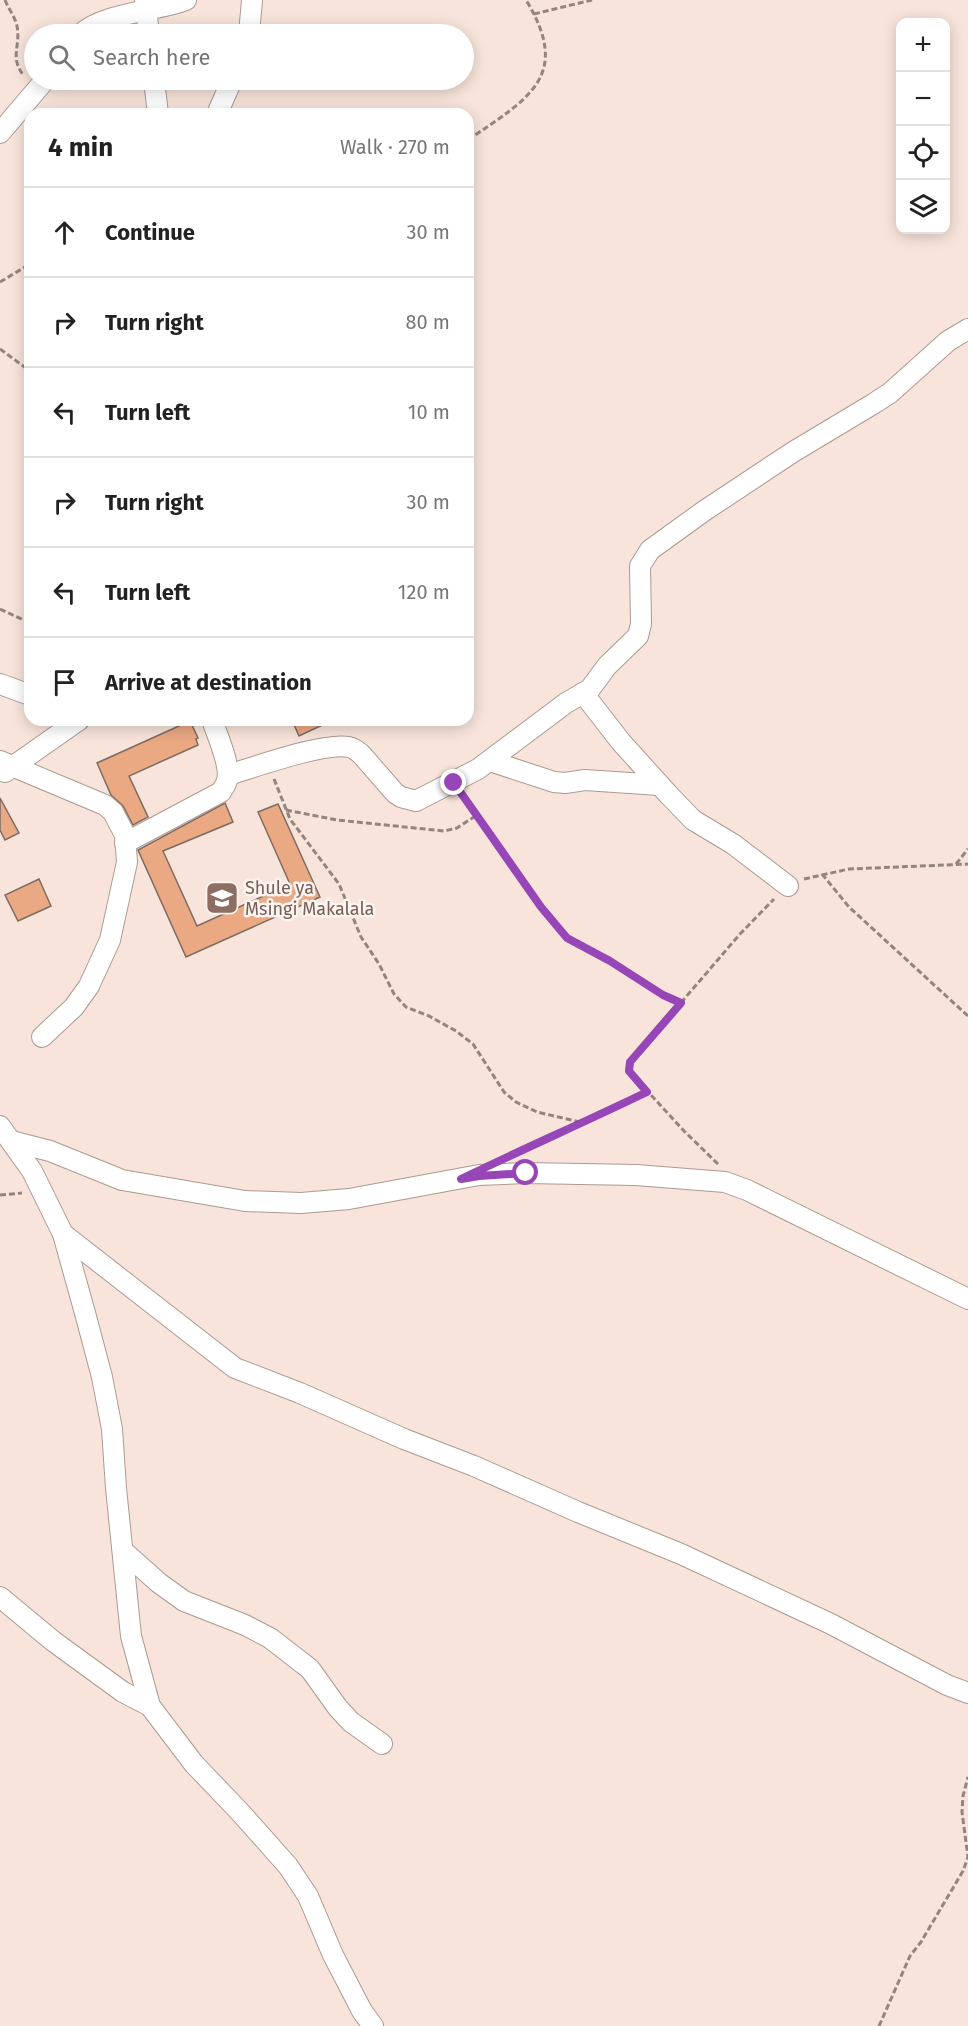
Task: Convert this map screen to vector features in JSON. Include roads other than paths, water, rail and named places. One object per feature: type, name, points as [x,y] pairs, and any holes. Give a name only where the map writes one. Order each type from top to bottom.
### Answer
[{"type":"street","points":[[98,24],[146,4],[159,8],[186,0]]},
{"type":"street","points":[[250,24],[252,0]]},
{"type":"street","points":[[146,4],[148,24]]},
{"type":"street","points":[[0,133],[37,90]]},
{"type":"street","points":[[155,90],[157,108]]},
{"type":"street","points":[[220,108],[228,90]]},
{"type":"street","points":[[228,775],[330,747],[349,747],[356,749],[395,793],[408,800],[423,799],[454,783],[490,761],[566,703],[590,689],[607,666],[638,636],[640,566],[650,550],[753,478],[890,393],[948,341],[968,329]]},
{"type":"street","points":[[0,684],[24,693]]},
{"type":"street","points":[[584,693],[621,742],[693,820],[734,844],[788,886]]},
{"type":"street","points":[[4,768],[70,726]]},
{"type":"street","points":[[125,843],[220,792],[227,783],[225,760],[214,726]]},
{"type":"street","points":[[490,761],[554,782],[585,780],[659,785]]},
{"type":"street","points":[[4,768],[105,805],[113,812],[125,835],[126,862],[110,940],[89,986],[74,1007],[42,1037]]},
{"type":"street","points":[[5,1134],[122,1180],[245,1201],[301,1203],[350,1199],[479,1176],[526,1173],[636,1175],[725,1182],[743,1188],[968,1299]]},
{"type":"street","points":[[5,1134],[32,1171],[63,1234],[102,1377],[112,1429],[131,1636],[150,1706],[194,1764],[239,1810],[288,1866],[308,1896],[333,1955],[362,2011],[373,2026]]},
{"type":"street","points":[[63,1234],[235,1368],[300,1392],[404,1439],[474,1466],[681,1554],[831,1624],[948,1685],[968,1693]]},
{"type":"street","points":[[123,1551],[159,1583],[184,1601],[270,1638],[310,1669],[351,1722],[382,1744]]},
{"type":"street","points":[[0,1597],[53,1641],[123,1692],[150,1706]]},
{"type":"place","name":"Shule ya Msingi Makalala","points":[[222,898]]}]
